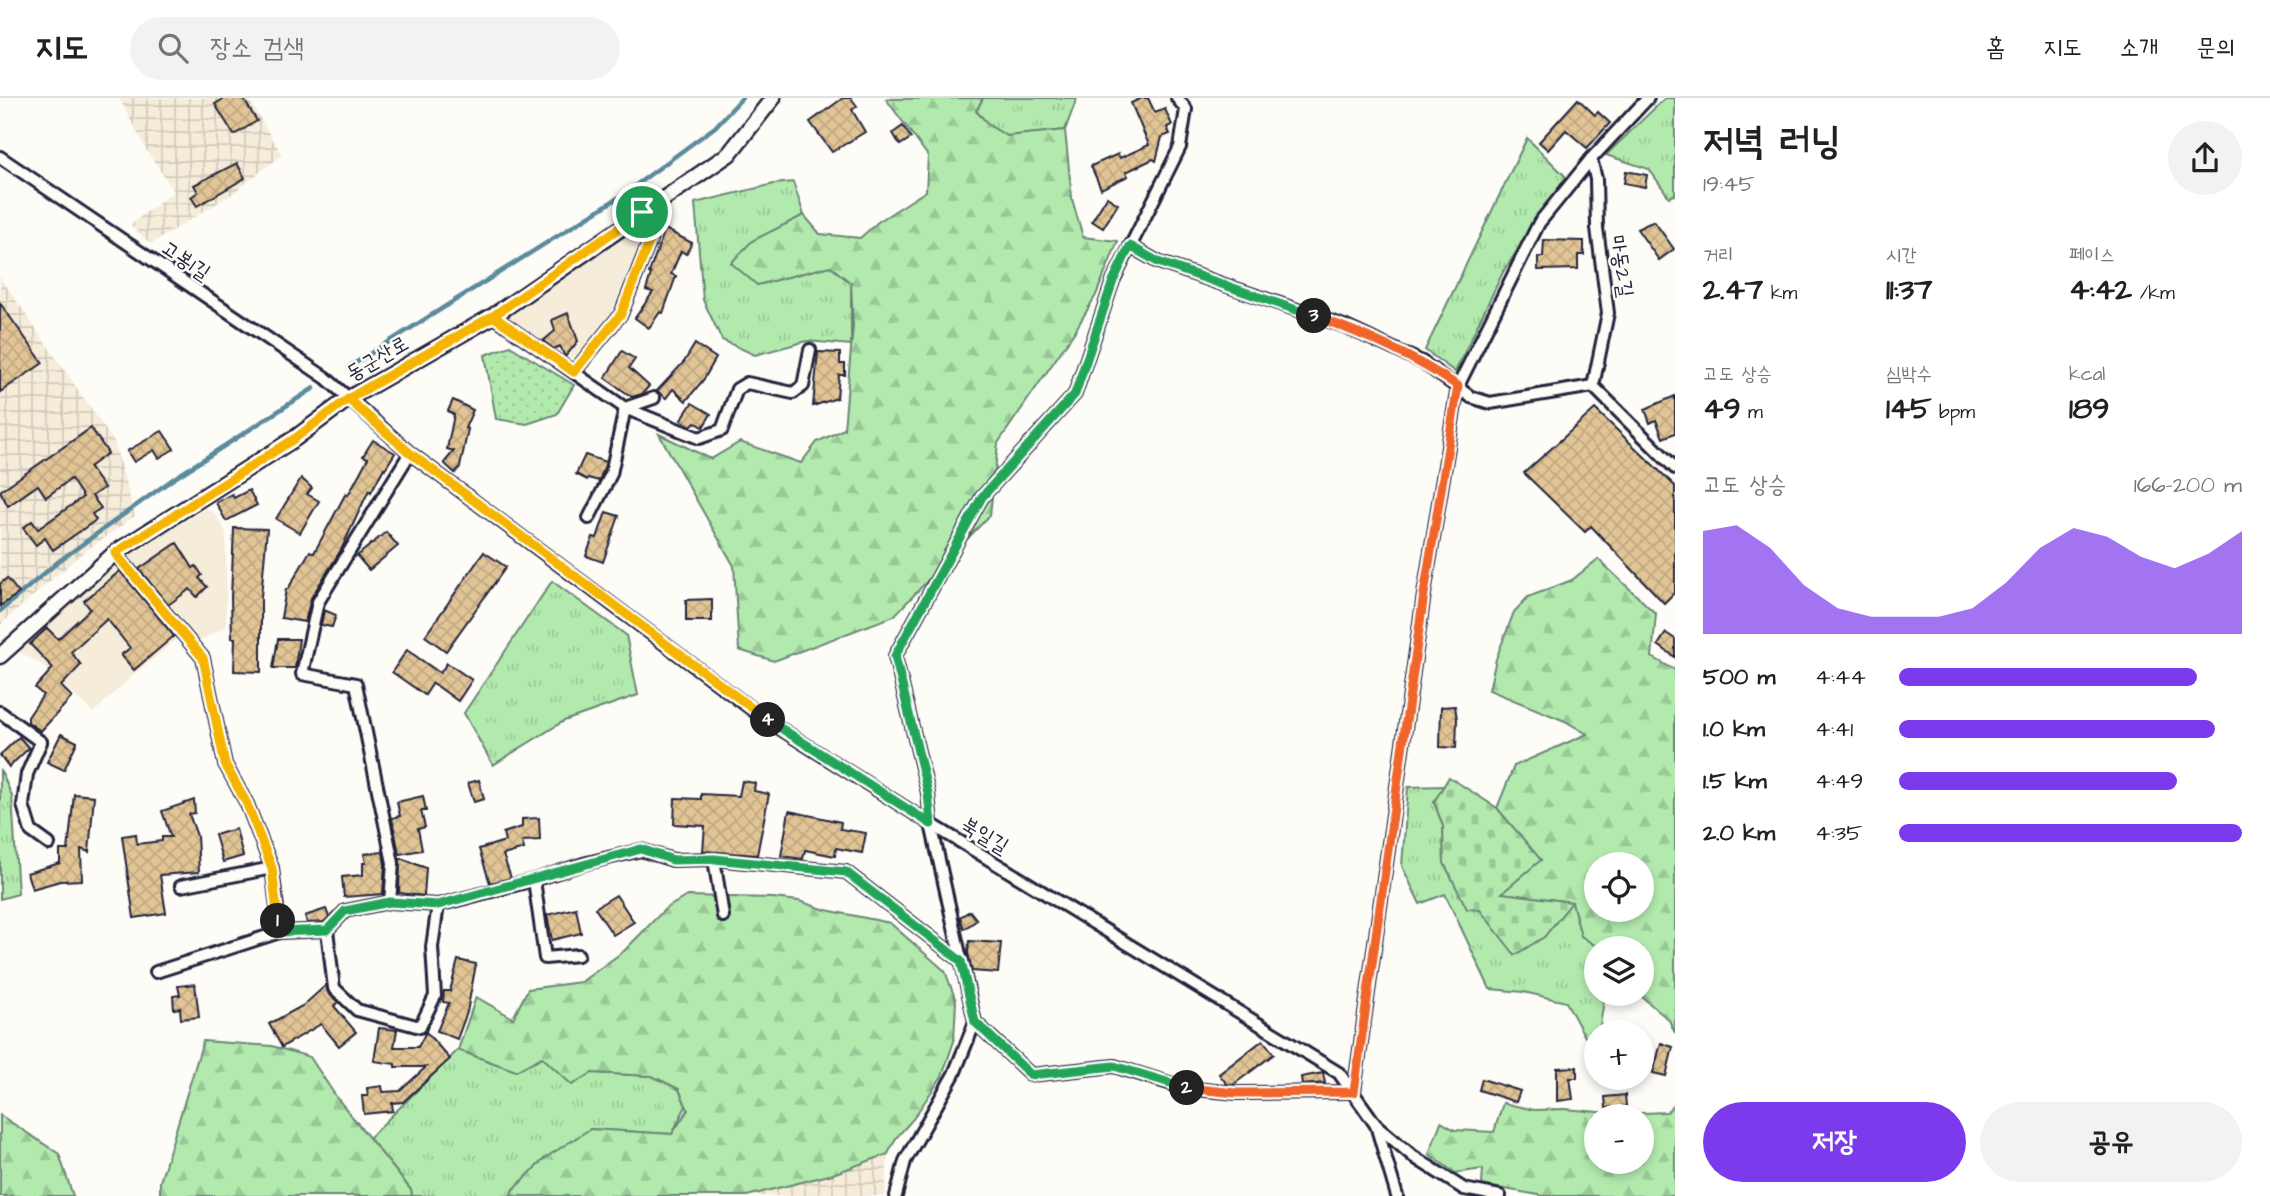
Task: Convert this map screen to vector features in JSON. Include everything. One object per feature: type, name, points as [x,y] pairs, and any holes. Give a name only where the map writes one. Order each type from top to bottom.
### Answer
[{"type":"street","name":"동군산로","points":[[0,656],[115,553],[294,439],[348,399],[493,316],[729,154],[773,98]]},
{"type":"street","points":[[1177,98],[1185,109],[1180,147],[1113,281],[1075,394],[982,497],[895,656],[928,793],[931,824],[975,1022],[1031,1075],[1114,1066],[1185,1088],[1236,1093],[1354,1092],[1424,594],[1458,386],[1539,223],[1591,159],[1648,98]]},
{"type":"street","name":"고봉1길","points":[[0,157],[326,378],[348,399]]},
{"type":"street","name":"마동2길","points":[[1591,159],[1596,179],[1597,228],[1608,313],[1593,386]]},
{"type":"street","points":[[574,372],[621,314],[650,240],[642,212]]},
{"type":"street","points":[[1130,246],[1158,262],[1344,326],[1422,362],[1471,397],[1490,403],[1593,386],[1675,468]]},
{"type":"street","points":[[493,316],[625,408],[699,438],[722,430],[737,389],[747,383],[793,393],[803,386],[810,350]]},
{"type":"street","points":[[625,408],[654,398]]},
{"type":"street","name":"북일길","points":[[348,399],[410,453],[765,719],[931,824],[1339,1073],[1376,1125],[1396,1196]]},
{"type":"street","points":[[589,518],[611,474],[625,408]]},
{"type":"street","points":[[390,902],[393,863],[356,684],[302,674],[318,602],[410,453]]},
{"type":"street","points":[[115,553],[203,658],[225,764],[247,804],[272,868],[279,932]]},
{"type":"street","points":[[0,712],[41,741],[27,774],[23,805],[31,831],[49,844]]},
{"type":"street","points":[[156,972],[279,932],[327,930],[345,911],[390,902],[438,905],[641,849],[673,860],[714,859],[846,872],[961,961]]},
{"type":"street","points":[[714,859],[723,916]]},
{"type":"street","points":[[181,886],[272,868]]},
{"type":"street","points":[[534,880],[545,958],[578,956]]},
{"type":"street","points":[[327,930],[334,988],[357,1010],[420,1027],[435,996],[432,947],[438,905]]},
{"type":"street","points":[[895,1196],[905,1161],[954,1074],[975,1022]]},
{"type":"street","points":[[1376,1125],[1414,1157],[1464,1189],[1500,1196]]},
{"type":"shaded area","points":[[119,98],[248,98],[282,155],[232,194],[151,244],[130,225],[174,191],[147,151]]},
{"type":"shaded area","points":[[638,227],[640,243],[610,316],[573,359],[505,316]]},
{"type":"shaded area","points":[[0,277],[114,442],[135,516],[80,555],[0,625]]},
{"type":"shaded area","points":[[207,508],[216,515],[226,532],[226,626],[198,642],[178,638],[93,713],[41,664],[16,650],[116,561]]},
{"type":"shaded area","points":[[888,1154],[885,1196],[747,1196],[833,1174]]},
{"type":"green space","points":[[983,98],[1077,98],[1065,130],[1007,136],[990,126],[976,111]]},
{"type":"green space","points":[[983,98],[976,111],[990,126],[1007,136],[1065,130],[1072,199],[1083,237],[1118,241],[1096,295],[1075,331],[998,443],[990,515],[894,616],[774,661],[739,650],[734,566],[659,434],[711,459],[740,442],[801,463],[817,442],[844,429],[853,326],[851,283],[830,266],[757,285],[731,263],[752,241],[804,215],[820,234],[860,238],[878,222],[926,191],[928,156],[886,99]]},
{"type":"green space","points":[[1665,98],[1675,98],[1675,195],[1669,197],[1649,169],[1606,155]]},
{"type":"green space","points":[[1527,138],[1566,177],[1503,272],[1455,372],[1425,350]]},
{"type":"green space","points":[[793,182],[804,215],[752,241],[757,285],[830,266],[851,283],[851,345],[807,341],[755,355],[722,340],[703,300],[695,203]]},
{"type":"green space","points":[[510,346],[574,385],[557,414],[527,424],[496,419],[485,355]]},
{"type":"green space","points":[[1598,559],[1656,614],[1652,657],[1675,670],[1675,1033],[1669,1020],[1653,1006],[1654,936],[1584,938],[1581,936],[1572,902],[1501,893],[1540,860],[1497,808],[1514,766],[1587,734],[1565,721],[1489,690],[1496,659],[1514,612],[1528,597],[1572,580]]},
{"type":"green space","points":[[552,581],[626,635],[638,695],[564,721],[493,765],[464,713]]},
{"type":"green space","points":[[0,769],[12,796],[18,894],[0,899]]},
{"type":"green space","points":[[1449,777],[1497,808],[1541,860],[1502,893],[1572,902],[1544,937],[1515,955],[1480,910],[1467,909],[1444,863],[1443,826],[1434,802]]},
{"type":"green space","points":[[1444,786],[1434,802],[1443,826],[1444,863],[1515,954],[1544,937],[1572,902],[1581,936],[1584,938],[1584,1006],[1603,1006],[1601,1020],[1584,1020],[1584,1035],[1566,1002],[1524,992],[1490,989],[1445,894],[1420,904],[1402,866],[1408,787]]},
{"type":"green space","points":[[687,896],[799,901],[826,910],[890,923],[945,971],[956,1001],[954,1041],[942,1076],[913,1119],[896,1138],[888,1154],[833,1174],[747,1196],[511,1196],[512,1191],[545,1158],[590,1129],[672,1134],[688,1110],[679,1089],[652,1076],[592,1073],[572,1085],[542,1057],[516,1071],[458,1050],[476,997],[513,1018],[528,989],[581,982],[624,951],[665,909]]},
{"type":"green space","points":[[203,1041],[272,1046],[310,1057],[337,1098],[411,1190],[412,1196],[160,1196],[160,1182]]},
{"type":"green space","points":[[458,1050],[516,1071],[542,1057],[592,1073],[652,1076],[679,1089],[686,1106],[672,1134],[590,1129],[512,1191],[511,1196],[412,1196],[411,1190],[369,1138]]},
{"type":"green space","points":[[1503,1103],[1534,1110],[1584,1111],[1584,1174],[1654,1174],[1654,1113],[1667,1112],[1675,1103],[1675,1196],[1544,1196],[1482,1185],[1483,1169],[1455,1173],[1429,1154],[1441,1122],[1455,1130],[1494,1132]]},
{"type":"green space","points":[[0,1115],[59,1154],[73,1196],[0,1196]]},
{"type":"building","points":[[225,98],[243,98],[257,121],[234,135],[215,104]]},
{"type":"building","points":[[843,98],[851,98],[857,106],[852,110],[865,132],[832,152],[810,122]]},
{"type":"building","points":[[1148,98],[1155,113],[1165,109],[1172,125],[1167,127],[1170,134],[1162,137],[1156,161],[1153,159],[1126,172],[1128,176],[1101,189],[1091,166],[1118,154],[1120,158],[1149,145],[1131,103]]},
{"type":"building","points":[[1578,99],[1595,115],[1598,112],[1610,123],[1587,148],[1566,130],[1548,150],[1539,142]]},
{"type":"building","points":[[903,126],[911,138],[900,145],[893,133]]},
{"type":"building","points":[[237,163],[245,178],[197,206],[191,197],[198,192],[194,185]]},
{"type":"building","points":[[1626,171],[1647,175],[1645,187],[1624,183]]},
{"type":"building","points":[[1107,197],[1118,204],[1103,228],[1092,221]]},
{"type":"building","points":[[1654,221],[1674,249],[1659,260],[1637,229]]},
{"type":"building","points":[[665,229],[692,243],[686,254],[681,251],[671,274],[676,276],[663,313],[660,312],[649,328],[635,318],[653,292],[646,290],[651,274],[649,273]]},
{"type":"building","points":[[1544,240],[1584,241],[1584,255],[1578,255],[1578,269],[1538,270],[1538,257],[1543,257]]},
{"type":"building","points":[[0,303],[43,363],[0,392]]},
{"type":"building","points":[[568,313],[578,341],[565,357],[560,346],[554,349],[543,341],[555,331],[552,320]]},
{"type":"building","points":[[695,344],[716,358],[704,379],[686,401],[673,389],[666,398],[657,391],[684,362]]},
{"type":"building","points":[[622,351],[635,359],[629,368],[649,386],[642,394],[632,397],[605,378]]},
{"type":"building","points":[[818,352],[840,353],[840,364],[845,364],[845,375],[839,375],[837,398],[813,406]]},
{"type":"building","points":[[1675,396],[1675,433],[1663,438],[1656,420],[1650,423],[1645,409]]},
{"type":"building","points":[[453,400],[473,410],[465,428],[468,429],[460,467],[455,473],[444,463],[454,451],[447,449],[454,415],[448,411]]},
{"type":"building","points":[[692,403],[711,414],[703,427],[695,422],[691,426],[681,420]]},
{"type":"building","points":[[1595,409],[1675,486],[1675,592],[1664,603],[1591,526],[1585,532],[1524,473]]},
{"type":"building","points":[[91,428],[108,453],[89,467],[104,488],[92,496],[101,508],[92,514],[96,520],[53,550],[45,538],[36,545],[23,528],[32,521],[38,529],[83,497],[71,479],[46,497],[38,485],[8,506],[0,491]]},
{"type":"building","points":[[162,431],[174,449],[159,458],[154,450],[134,462],[127,451]]},
{"type":"building","points":[[373,440],[395,453],[371,492],[369,490],[341,550],[311,598],[305,622],[281,618],[286,589],[310,551],[314,553],[346,493],[348,495],[368,458],[363,456]]},
{"type":"building","points":[[585,455],[606,462],[599,481],[587,480],[576,474]]},
{"type":"building","points":[[301,478],[312,488],[307,494],[319,501],[300,533],[276,519]]},
{"type":"building","points":[[249,490],[257,505],[226,521],[216,503],[232,494],[234,498]]},
{"type":"building","points":[[606,512],[619,516],[603,562],[586,556],[593,537],[597,538]]},
{"type":"building","points":[[234,528],[267,529],[261,597],[261,672],[234,671],[235,638],[232,638],[231,597]]},
{"type":"building","points":[[386,532],[398,546],[369,570],[357,556]]},
{"type":"building","points":[[177,543],[193,568],[196,566],[202,575],[199,578],[207,587],[197,597],[190,589],[168,605],[139,569]]},
{"type":"building","points":[[484,552],[506,567],[446,651],[425,636]]},
{"type":"building","points":[[120,571],[174,636],[134,670],[121,655],[130,648],[107,619],[71,652],[81,665],[61,686],[72,697],[41,731],[28,722],[28,717],[43,695],[35,688],[53,668],[30,644],[47,628],[58,639],[90,609],[84,601]]},
{"type":"building","points":[[7,578],[19,593],[0,606],[0,584]]},
{"type":"building","points":[[712,599],[712,621],[686,621],[686,600]]},
{"type":"building","points":[[324,610],[336,615],[332,627],[321,625]]},
{"type":"building","points":[[1666,633],[1675,639],[1675,657],[1658,645]]},
{"type":"building","points":[[278,639],[299,639],[295,668],[273,668]]},
{"type":"building","points":[[407,650],[440,673],[447,663],[472,680],[458,701],[433,683],[425,695],[392,672]]},
{"type":"building","points":[[1455,706],[1456,748],[1440,747],[1441,707]]},
{"type":"building","points":[[61,734],[77,742],[64,770],[47,762]]},
{"type":"building","points":[[19,737],[29,748],[9,767],[0,755]]},
{"type":"building","points":[[479,780],[484,799],[474,802],[468,783]]},
{"type":"building","points":[[742,781],[755,783],[754,791],[769,794],[757,855],[703,851],[705,826],[674,824],[675,798],[701,799],[701,794],[739,796]]},
{"type":"building","points":[[74,794],[94,796],[89,852],[81,849],[82,880],[60,881],[32,889],[27,873],[60,863],[60,850],[68,850]]},
{"type":"building","points":[[423,796],[426,811],[421,811],[425,827],[418,829],[422,850],[399,854],[392,818],[400,816],[397,802]]},
{"type":"building","points":[[194,800],[195,813],[189,814],[197,836],[199,872],[160,875],[166,913],[134,918],[122,836],[136,834],[137,844],[162,841],[162,837],[171,837],[162,811]]},
{"type":"building","points":[[789,811],[841,822],[840,829],[866,833],[862,853],[836,848],[835,856],[805,850],[803,859],[781,856]]},
{"type":"building","points":[[539,818],[540,840],[522,841],[524,849],[503,855],[511,878],[490,883],[479,849],[505,841],[503,833],[522,827],[522,819]]},
{"type":"building","points":[[236,829],[243,856],[223,862],[215,835]]},
{"type":"building","points":[[383,852],[383,894],[344,897],[342,877],[363,875],[363,863],[366,863],[364,854]]},
{"type":"building","points":[[400,858],[426,868],[424,896],[399,893]]},
{"type":"building","points":[[616,895],[634,922],[613,935],[595,908]]},
{"type":"building","points":[[576,908],[581,933],[552,940],[547,915]]},
{"type":"building","points":[[326,909],[329,917],[324,922],[307,923],[305,916]]},
{"type":"building","points":[[970,911],[977,920],[964,929],[960,917]]},
{"type":"building","points":[[969,941],[1001,943],[998,973],[972,971],[968,953]]},
{"type":"building","points":[[458,960],[476,964],[467,1012],[457,1039],[437,1031],[449,1003],[443,1002],[444,991],[450,991]]},
{"type":"building","points":[[195,984],[199,1017],[181,1019],[180,1008],[174,1009],[173,996],[180,995],[178,986]]},
{"type":"building","points":[[326,985],[328,993],[338,1002],[334,1006],[356,1032],[339,1046],[321,1024],[282,1047],[269,1024],[304,1005]]},
{"type":"building","points":[[379,1028],[397,1030],[394,1047],[418,1047],[426,1032],[450,1059],[403,1102],[392,1103],[393,1111],[364,1114],[362,1096],[368,1096],[367,1088],[382,1086],[383,1092],[400,1091],[426,1067],[395,1067],[395,1064],[374,1061]]},
{"type":"building","points":[[1263,1040],[1274,1054],[1233,1085],[1227,1084],[1219,1074]]},
{"type":"building","points":[[1661,1043],[1673,1047],[1666,1076],[1654,1073]]},
{"type":"building","points":[[1577,1067],[1577,1078],[1570,1078],[1573,1099],[1557,1101],[1557,1068]]},
{"type":"building","points":[[1323,1073],[1325,1083],[1302,1085],[1301,1077]]},
{"type":"building","points":[[1482,1079],[1520,1091],[1516,1102],[1479,1090]]},
{"type":"building","points":[[1625,1095],[1626,1104],[1606,1104],[1605,1097]]},
{"type":"waterway","points":[[349,367],[621,196],[715,127],[742,98]]},
{"type":"waterway","points":[[0,611],[59,561],[173,479],[314,388]]},
{"type":"route","points":[[642,212],[493,316],[348,399],[294,439],[115,553],[203,658],[225,764],[247,804],[272,868],[279,932],[327,930],[345,911],[390,902],[438,905],[641,849],[673,860],[714,859],[846,872],[961,961],[975,1022],[1031,1075],[1114,1066],[1185,1088],[1236,1093],[1354,1092],[1424,594],[1458,386],[1422,362],[1344,326],[1158,262],[1130,246],[1113,281],[1075,394],[982,497],[895,656],[928,793],[931,824],[765,719],[410,453],[348,399],[420,357],[493,316],[574,372],[621,314],[650,240],[642,212]]}]
